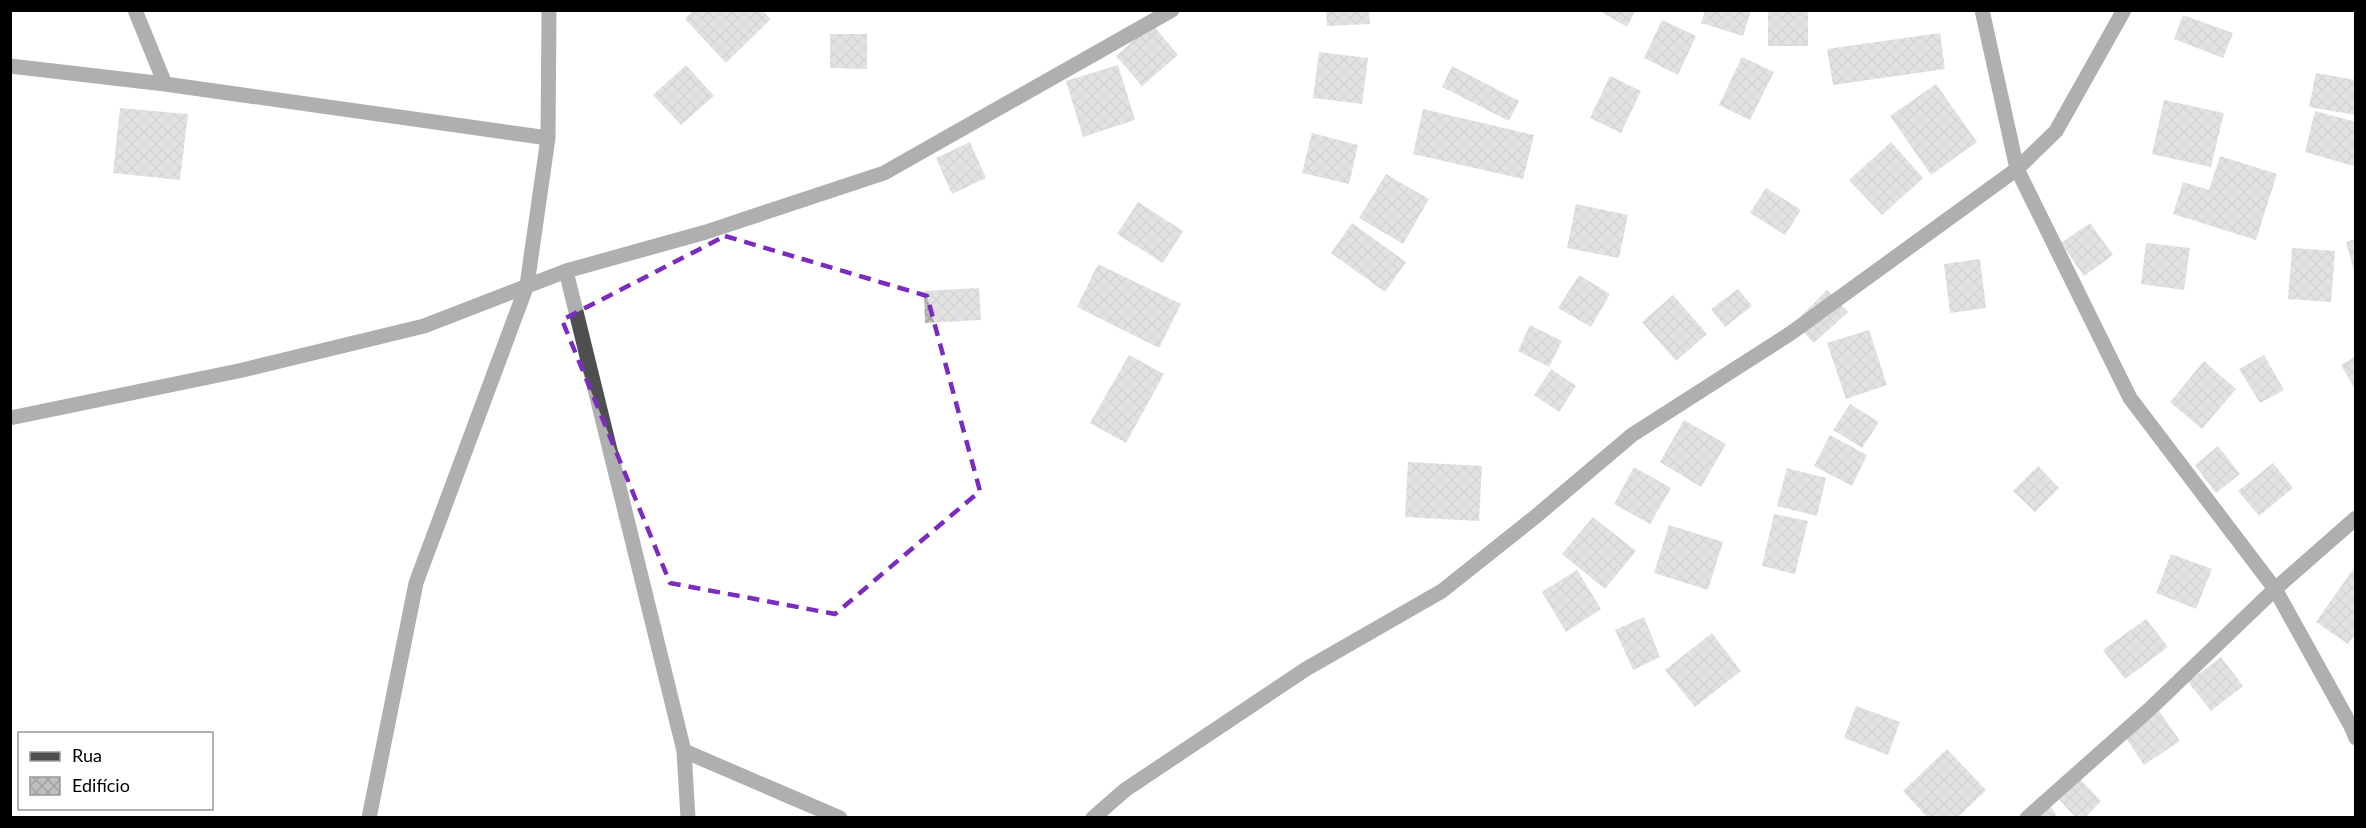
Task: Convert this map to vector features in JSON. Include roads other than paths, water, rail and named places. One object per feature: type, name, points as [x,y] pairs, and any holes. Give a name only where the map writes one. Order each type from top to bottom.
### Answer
[{"type":"street","points":[[135,10],[165,84]]},
{"type":"street","points":[[369,818],[416,584],[527,285],[548,138],[549,10]]},
{"type":"street","points":[[10,418],[243,370],[424,326],[566,271],[706,232],[884,172],[1172,10]]},
{"type":"street","points":[[1982,10],[2017,169],[2130,398],[2275,589],[2351,726],[2355,738]]},
{"type":"street","points":[[1093,818],[1125,790],[1306,669],[1442,591],[1535,517],[1632,435],[1791,333],[2017,169],[2056,131],[2124,10]]},
{"type":"street","points":[[10,66],[165,84],[548,138]]},
{"type":"street","points":[[566,271],[684,751],[688,818]]},
{"type":"street","points":[[2027,818],[2153,706],[2275,589],[2355,519]]},
{"type":"street","points":[[684,751],[840,818]]}]
